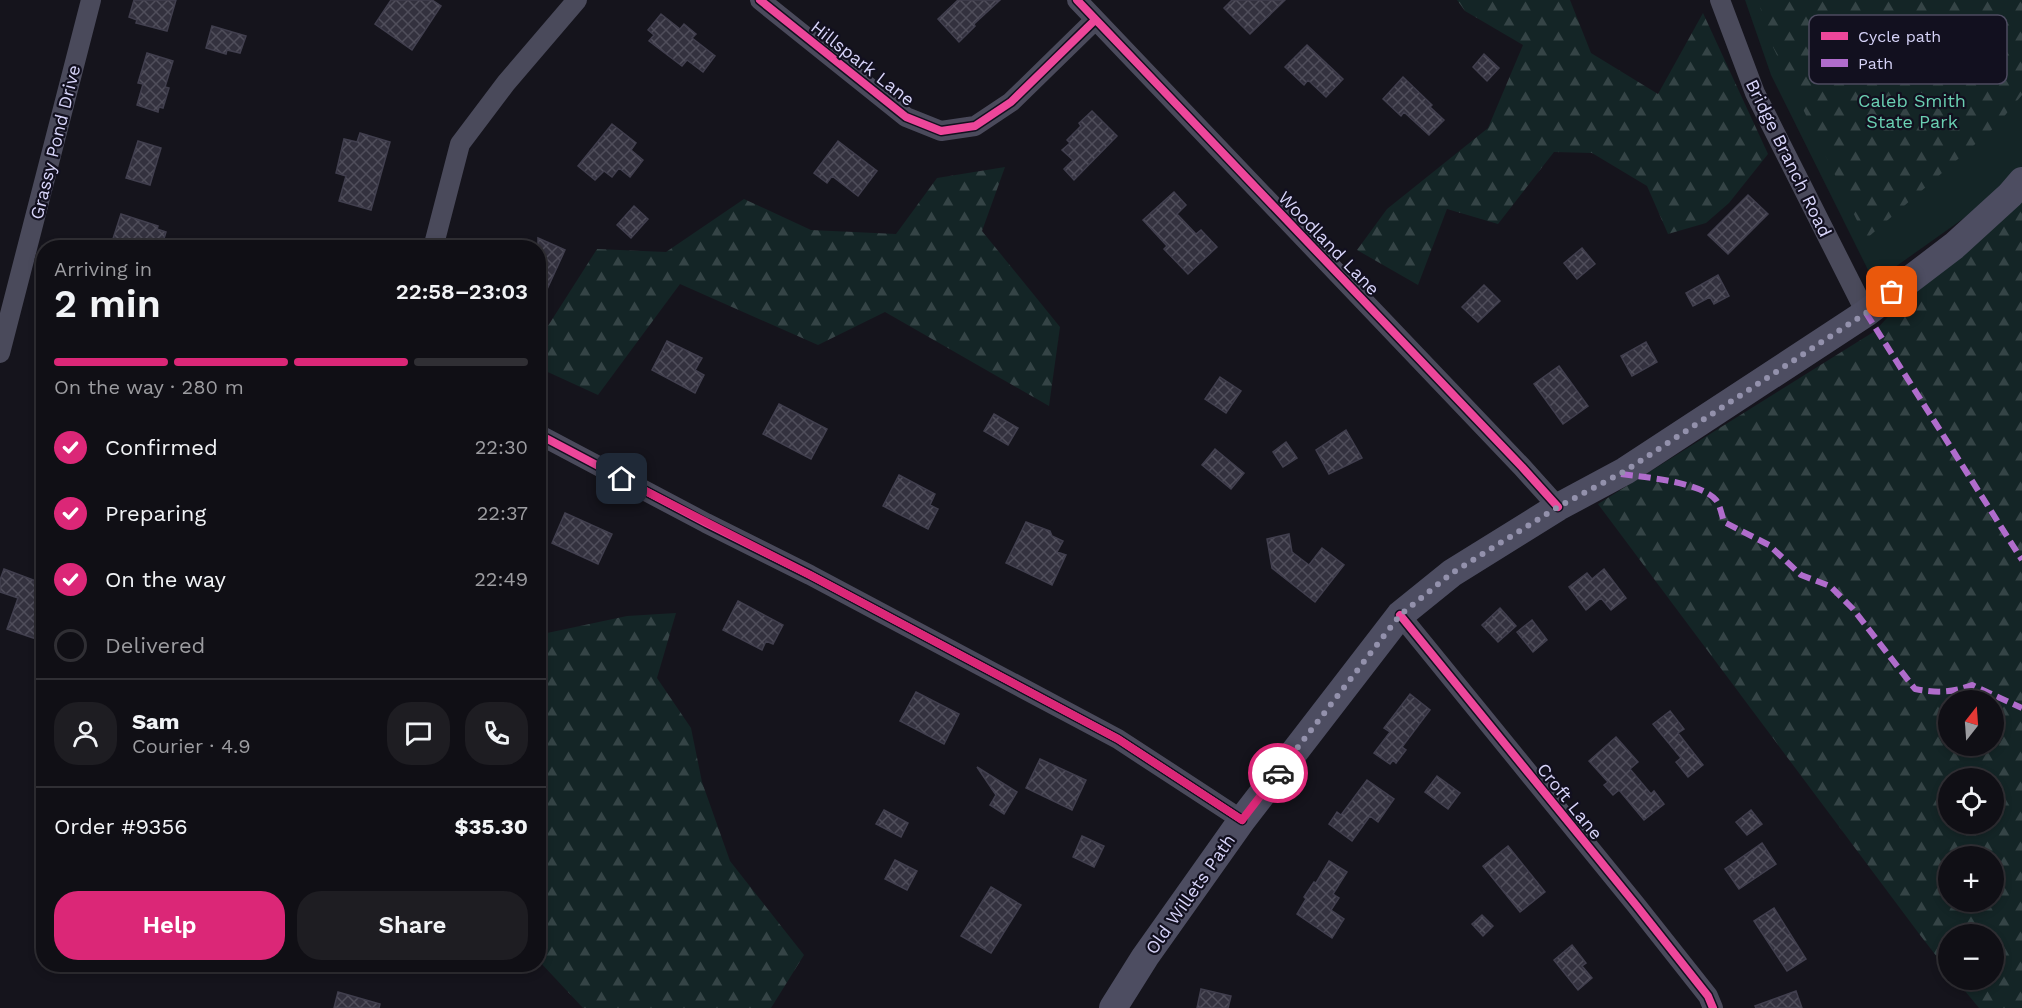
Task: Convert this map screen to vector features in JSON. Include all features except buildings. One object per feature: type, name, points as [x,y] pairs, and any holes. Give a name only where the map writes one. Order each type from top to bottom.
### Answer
[{"type":"main road","name":"Old Willets Path","points":[[1113,1008],[1145,957],[1242,820],[1400,615],[1452,573],[1558,507],[1625,471],[1866,313],[1954,246],[2010,195],[2022,181]]},
{"type":"street","name":"Grassy Pond Drive","points":[[0,353],[8,293],[91,0]]},
{"type":"street","points":[[435,240],[460,144],[506,83],[577,0]]},
{"type":"street","name":"Hillspark Lane","points":[[760,0],[906,117],[941,130],[975,126],[1011,102],[1095,20]]},
{"type":"street","name":"Woodland Lane","points":[[1077,0],[1558,507]]},
{"type":"street","name":"Bridge Branch Road","points":[[1720,0],[1755,93],[1866,313]]},
{"type":"street","points":[[546,438],[810,575],[1118,739],[1242,820]]},
{"type":"street","name":"Croft Lane","points":[[1400,615],[1636,905],[1708,996],[1713,1008]]},
{"type":"green space","points":[[1457,0],[1570,0],[1591,53],[1658,94],[1703,13],[1768,154],[1729,203],[1706,223],[1668,234],[1647,186],[1592,153],[1554,152],[1498,224],[1447,209],[1418,285],[1357,250],[1387,209],[1488,128],[1523,45],[1465,11]]},
{"type":"green space","name":"Caleb Smith State Park","points":[[1745,0],[2022,0],[2022,177],[1874,282],[1771,75]]},
{"type":"green space","points":[[1758,0],[2022,0],[2022,95],[1996,126],[1866,239],[1771,43]]},
{"type":"green space","points":[[1005,167],[982,231],[1060,327],[1049,406],[885,312],[818,345],[680,284],[598,395],[546,371],[546,329],[597,249],[666,252],[744,199],[811,230],[896,234],[937,178]]},
{"type":"green space","points":[[2022,197],[2022,1008],[1979,1008],[1964,990],[2004,990],[2004,924],[1938,924],[1938,958],[1598,504],[1875,331],[1898,306]]},
{"type":"green space","points":[[676,613],[657,678],[691,728],[702,782],[730,861],[804,955],[771,1008],[583,1008],[546,968],[546,632],[627,616]]},
{"type":"marked path","points":[[1866,313],[2022,560]]},
{"type":"marked path","points":[[1621,474],[1672,481],[1709,494],[1716,500],[1724,522],[1769,545],[1801,575],[1830,586],[1853,609],[1915,689],[1944,691],[1958,690],[1972,685],[2022,708]]},
{"type":"cycle path","points":[[760,0],[906,117],[941,131],[975,126],[1011,102],[1095,20]]},
{"type":"cycle path","points":[[1077,0],[1558,507]]},
{"type":"cycle path","points":[[546,438],[810,575],[1118,739],[1242,820]]},
{"type":"cycle path","points":[[1400,615],[1636,905],[1708,996],[1713,1008]]},
{"type":"way so far","points":[[1278,773],[1400,615],[1452,573],[1558,507],[1625,471],[1866,313],[1892,292]]},
{"type":"route","points":[[622,479],[810,575],[1118,739],[1242,820],[1278,773]]}]
